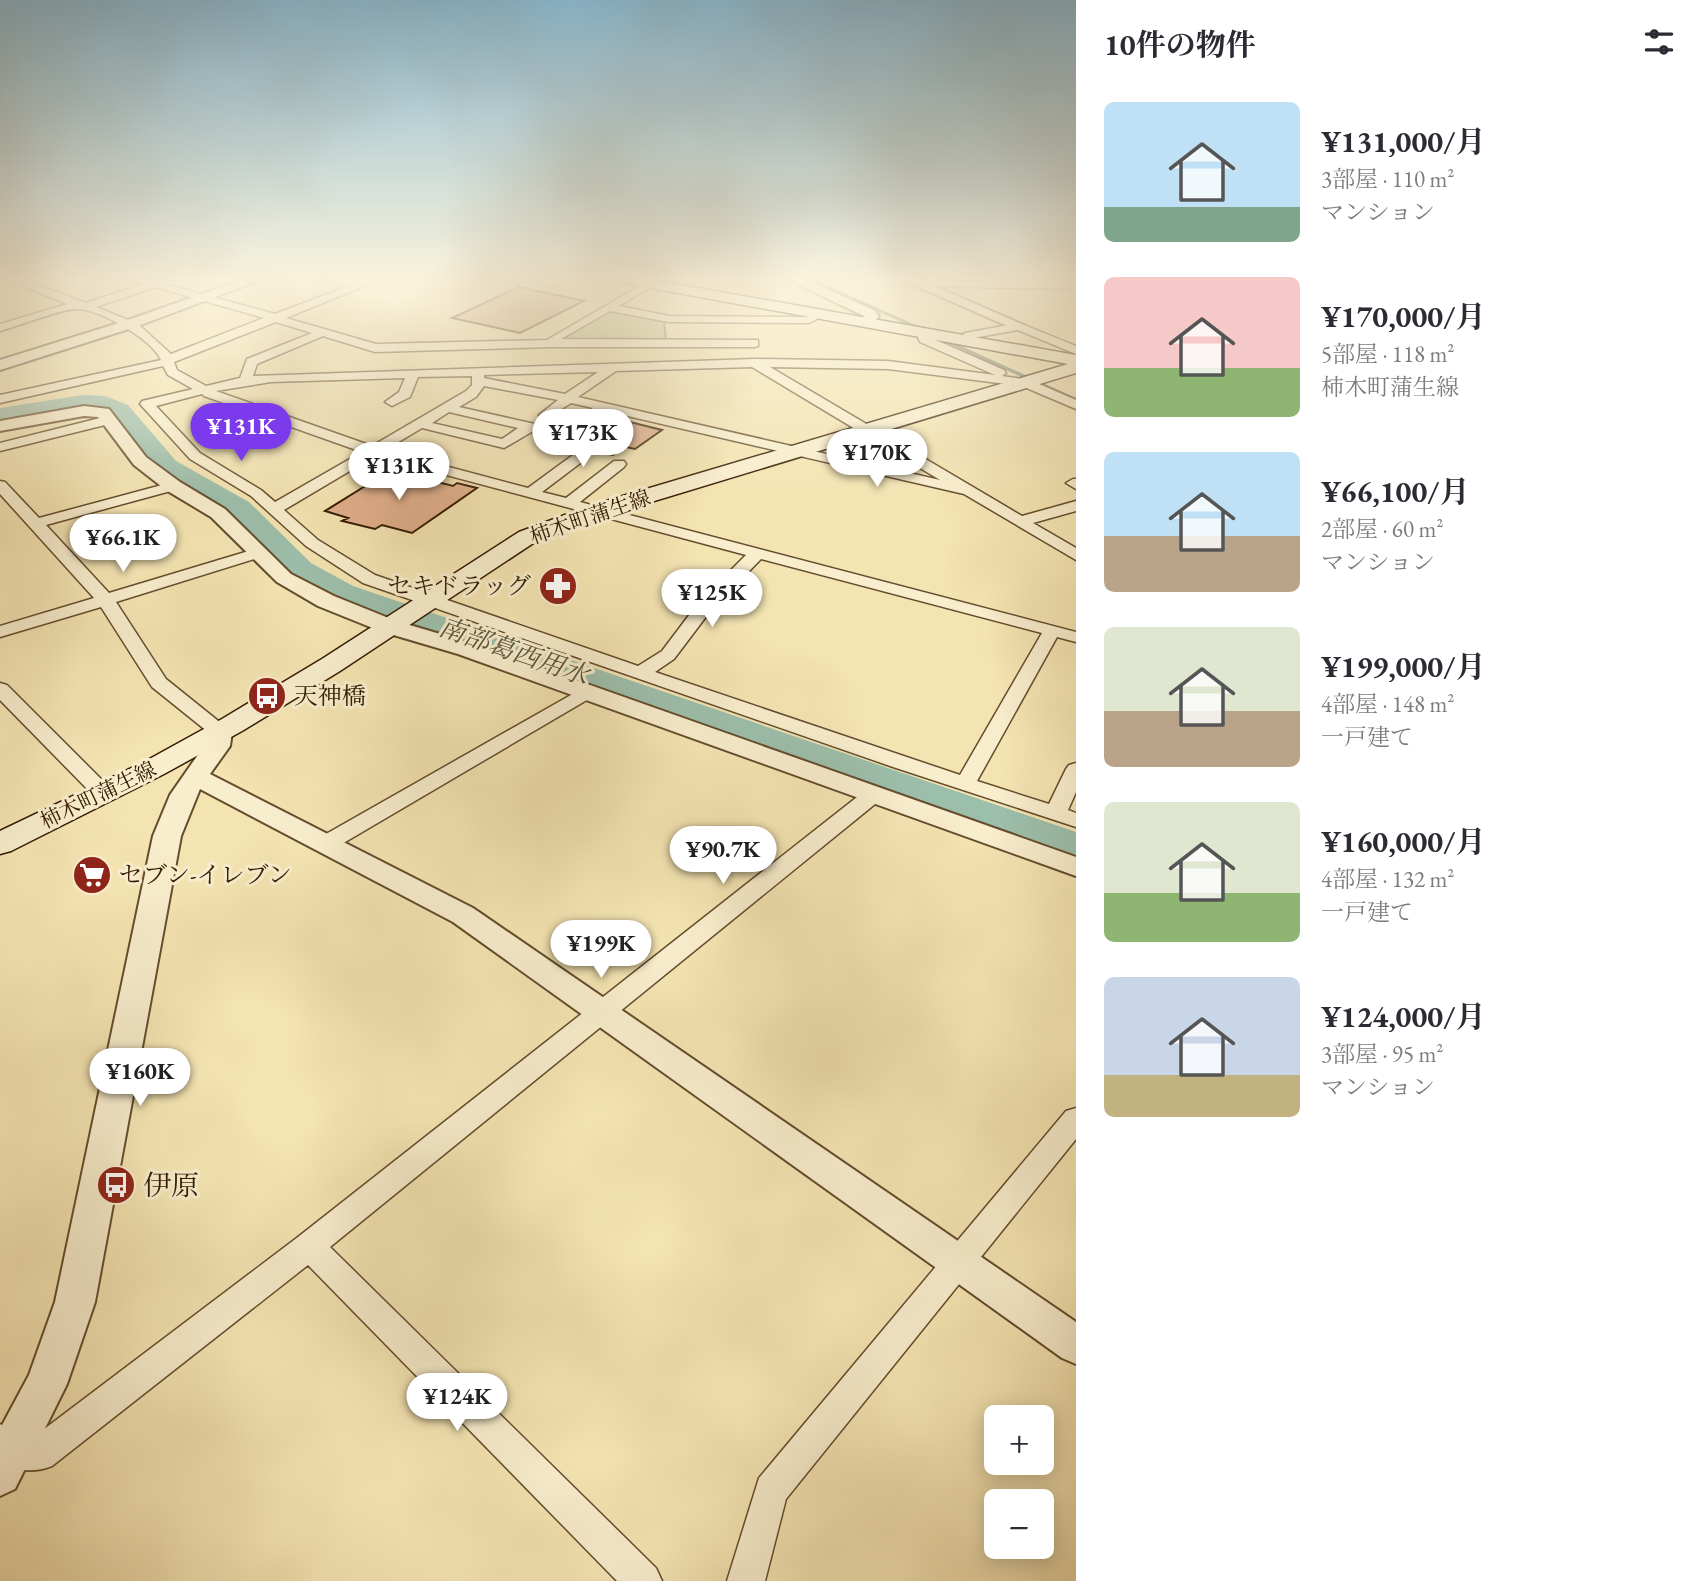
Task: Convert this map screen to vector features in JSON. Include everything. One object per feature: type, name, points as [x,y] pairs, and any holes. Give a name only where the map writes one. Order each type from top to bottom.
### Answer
[{"type":"main road","points":[[1024,351],[1076,360]]},
{"type":"main road","name":"柿木町蒲生線","points":[[0,844],[220,732],[331,665],[527,537],[597,511],[1076,367]]},
{"type":"street","points":[[0,365],[45,351]]},
{"type":"street","points":[[163,351],[172,372],[202,390],[375,452],[1076,637]]},
{"type":"street","points":[[0,399],[167,361],[192,351]]},
{"type":"street","points":[[244,381],[251,362],[278,351]]},
{"type":"street","points":[[373,374],[375,351]]},
{"type":"street","points":[[452,351],[454,372]]},
{"type":"street","points":[[521,370],[524,351]]},
{"type":"street","points":[[673,351],[674,365]]},
{"type":"street","points":[[951,351],[1076,405]]},
{"type":"street","points":[[478,376],[521,370],[755,363],[912,367],[1022,382]]},
{"type":"street","points":[[755,363],[1076,555]]},
{"type":"street","points":[[546,415],[612,368]]},
{"type":"street","points":[[969,491],[454,372],[244,381],[147,404],[195,456],[257,493],[312,543],[380,584],[1066,817],[1076,769]]},
{"type":"street","points":[[392,401],[405,394],[413,373]]},
{"type":"street","points":[[274,509],[471,394],[478,386],[478,376]]},
{"type":"street","points":[[553,442],[604,407]]},
{"type":"street","points":[[421,424],[505,444],[530,427],[447,408]]},
{"type":"street","points":[[0,426],[84,411],[103,413],[140,461],[173,486],[218,513],[276,573],[326,601],[1076,867]]},
{"type":"street","points":[[0,447],[108,420]]},
{"type":"street","points":[[531,493],[582,455]]},
{"type":"street","points":[[569,503],[619,464]]},
{"type":"street","points":[[0,485],[105,599],[159,683],[220,732],[217,746],[183,795],[167,836],[75,1302],[46,1384],[4,1456]]},
{"type":"street","points":[[36,523],[173,486]]},
{"type":"street","points":[[1020,522],[1076,506]]},
{"type":"street","points":[[0,632],[258,553]]},
{"type":"street","points":[[640,673],[668,655],[705,606],[757,553]]},
{"type":"street","points":[[965,784],[1052,631]]},
{"type":"street","points":[[0,689],[103,793]]},
{"type":"street","points":[[327,843],[585,693]]},
{"type":"street","points":[[196,777],[463,915],[1076,1345]]},
{"type":"street","points":[[4,1456],[40,1454],[309,1246],[873,795]]},
{"type":"street","points":[[746,1581],[771,1490],[1076,1119]]},
{"type":"street","points":[[309,1246],[643,1581]]},
{"type":"building","points":[[612,418],[662,430],[635,449],[626,447],[613,455],[573,446]]},
{"type":"building","points":[[391,470],[453,486],[457,483],[477,488],[412,533],[382,525],[375,529],[342,521],[348,518],[325,511]]},
{"type":"waterway","points":[[968,351],[1076,400]]},
{"type":"waterway","name":"南部葛西用水","points":[[0,415],[83,402],[105,403],[120,410],[167,466],[240,508],[301,569],[342,592],[1076,846]]},
{"type":"place","name":"セキドラッグ","points":[[558,586]]},
{"type":"place","name":"天神橋","points":[[267,696]]},
{"type":"place","name":"セブン-イレブン","points":[[92,875]]},
{"type":"place","name":"伊原","points":[[116,1185]]}]
